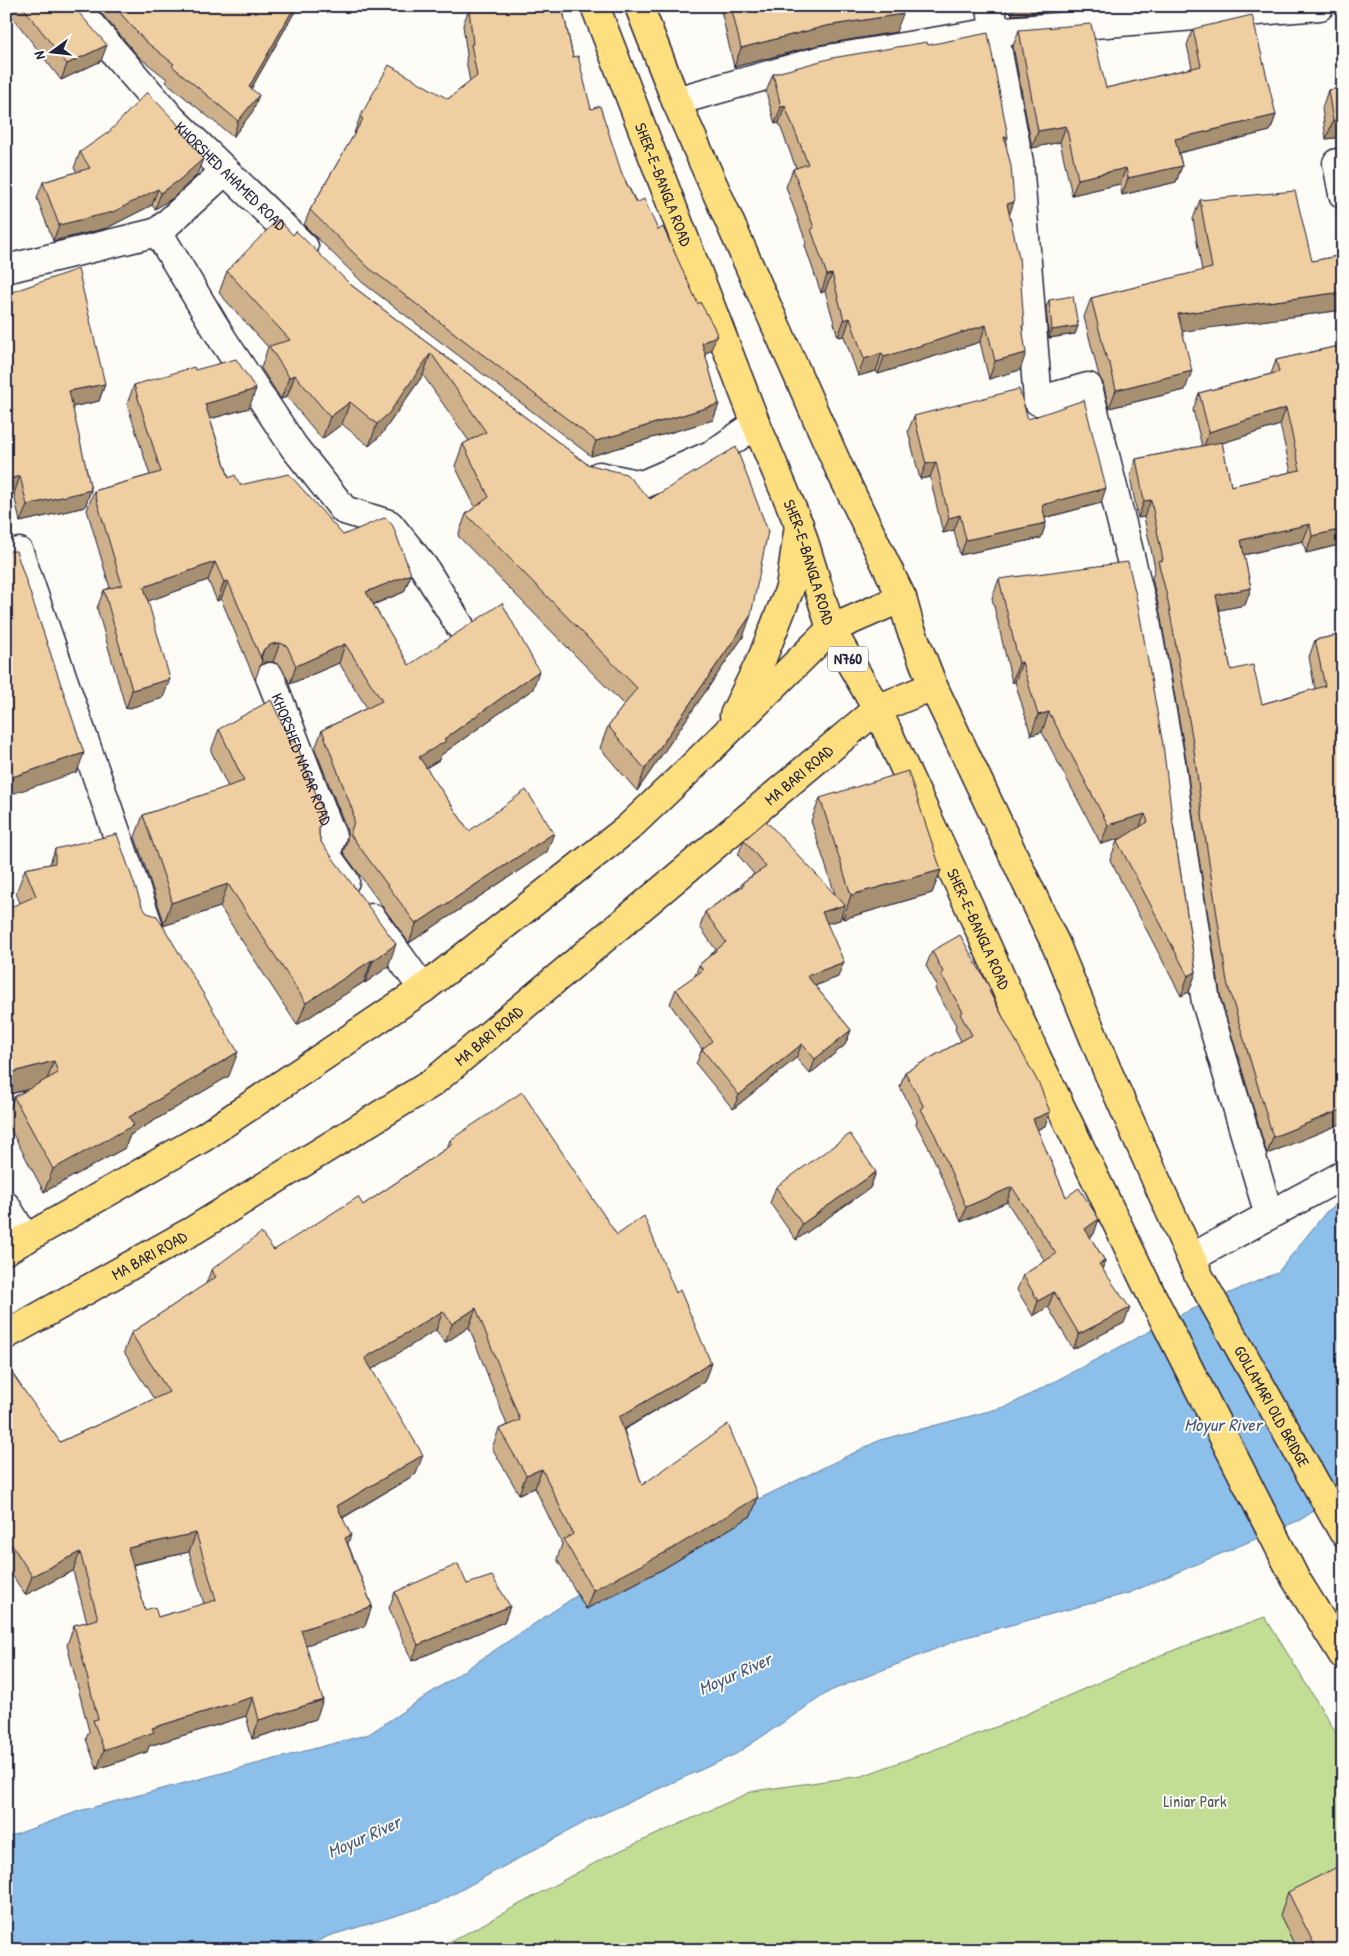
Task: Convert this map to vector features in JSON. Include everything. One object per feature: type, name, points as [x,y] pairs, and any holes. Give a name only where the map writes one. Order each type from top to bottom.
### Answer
[{"type":"main road","name":"SHER-E-BANGLA ROAD","points":[[595,6],[756,424],[799,525],[831,629],[877,709],[1037,1058],[1150,1292],[1295,1578],[1343,1655]]},
{"type":"main road","points":[[639,6],[676,101],[839,468],[902,598],[910,627],[933,686],[1056,945],[1107,1070],[1195,1268]]},
{"type":"main road","points":[[723,736],[763,656],[790,588],[799,525]]},
{"type":"main road","points":[[16,1244],[204,1136],[423,989],[628,828],[831,629],[902,598]]},
{"type":"main road","name":"MA BARI ROAD","points":[[6,1334],[194,1230],[432,1083],[877,709],[933,686]]},
{"type":"main road","name":"GOLLAMARI OLD BRIDGE","points":[[1195,1268],[1343,1532]]},
{"type":"street","name":"KHORSHED AHAMED ROAD","points":[[74,6],[171,118],[324,267]]},
{"type":"street","points":[[676,101],[822,60],[993,19],[1320,6]]},
{"type":"street","points":[[993,19],[1019,162],[1038,401],[1088,387],[1145,616],[1171,762],[1181,841],[1206,1002],[1269,1215]]},
{"type":"street","points":[[1343,162],[1337,162],[1343,194]]},
{"type":"street","points":[[6,270],[158,232],[225,171]]},
{"type":"street","points":[[158,232],[223,340],[294,447],[344,510],[389,524],[423,566],[460,626]]},
{"type":"street","points":[[580,468],[588,474],[642,485],[713,454],[756,424]]},
{"type":"street","points":[[6,555],[19,552],[148,924]]},
{"type":"street","name":"KHORSHED NAGAR ROAD","points":[[270,677],[332,836],[326,855],[423,989]]},
{"type":"street","points":[[1195,1268],[1269,1215],[1343,1175]]},
{"type":"street","points":[[6,1206],[16,1244]]},
{"type":"green space","name":"Liniar Park","points":[[1265,1617],[1343,1744],[1343,1950],[421,1950],[454,1940],[604,1858],[753,1791],[862,1776],[1004,1724],[1161,1655]]},
{"type":"water","name":"Moyur River","points":[[1343,1200],[1343,1492],[1300,1520],[1129,1593],[963,1638],[830,1691],[736,1754],[587,1821],[437,1903],[329,1936],[298,1950],[6,1950],[6,1838],[79,1811],[369,1734],[621,1566],[880,1440],[1008,1406],[1184,1313],[1278,1272],[1326,1212]]},
{"type":"building","points":[[22,6],[73,6],[107,45],[67,64]]},
{"type":"building","points":[[114,6],[295,6],[249,87],[259,95],[238,121],[145,41]]},
{"type":"building","points":[[485,6],[562,6],[573,57],[578,56],[591,109],[600,106],[622,174],[636,203],[644,199],[658,230],[663,227],[698,304],[700,302],[714,327],[717,335],[702,343],[719,404],[596,441],[369,268],[310,210],[363,119],[360,117],[389,65],[448,99],[477,76],[471,44],[473,44],[469,9]]},
{"type":"building","points":[[731,6],[901,6],[903,14],[826,26],[741,48]]},
{"type":"building","points":[[1252,15],[1276,115],[1175,139],[1182,166],[1128,178],[1126,168],[1078,179],[1066,126],[1038,131],[1019,30],[1091,24],[1106,88],[1201,66],[1193,29]]},
{"type":"building","points":[[988,33],[1008,137],[1004,137],[1011,166],[1014,202],[1007,204],[1019,257],[1024,325],[1022,326],[1026,353],[995,361],[986,325],[884,357],[882,353],[864,359],[850,318],[844,320],[832,274],[827,275],[811,229],[814,228],[793,169],[808,164],[785,106],[781,107],[773,74],[832,58],[927,42],[928,45]]},
{"type":"building","points":[[1343,88],[1343,119],[1333,121],[1328,90]]},
{"type":"building","points":[[147,92],[175,121],[203,159],[161,193],[158,189],[113,212],[59,225],[43,182],[90,168],[80,152],[109,132]]},
{"type":"building","points":[[1295,191],[1312,261],[1343,255],[1343,292],[1178,314],[1192,371],[1116,390],[1091,298],[1212,268],[1200,200]]},
{"type":"building","points":[[278,219],[293,235],[296,231],[351,285],[587,464],[626,474],[650,499],[736,447],[768,531],[751,615],[645,769],[608,726],[637,688],[466,514],[489,497],[463,444],[486,432],[431,353],[389,413],[377,424],[350,402],[330,417],[295,375],[289,377],[269,346],[290,340],[227,271]]},
{"type":"building","points":[[78,269],[105,384],[69,391],[91,490],[27,505],[20,476],[6,480],[6,294]]},
{"type":"building","points":[[1073,296],[1078,326],[1052,330],[1049,300]]},
{"type":"building","points":[[1343,345],[1343,529],[1312,536],[1310,524],[1241,540],[1251,588],[1216,595],[1231,670],[1253,665],[1262,704],[1325,686],[1315,640],[1343,634],[1343,1109],[1273,1137],[1227,982],[1193,742],[1167,596],[1158,561],[1163,560],[1151,500],[1144,501],[1136,459],[1222,442],[1231,486],[1300,470],[1286,408],[1209,432],[1199,393],[1279,372],[1276,360]]},
{"type":"building","points":[[236,359],[256,389],[205,404],[229,478],[235,475],[240,485],[289,474],[343,535],[384,518],[387,519],[393,526],[411,574],[366,592],[409,665],[502,603],[539,671],[444,739],[446,741],[419,757],[469,831],[526,790],[554,833],[416,924],[350,834],[354,822],[353,812],[322,730],[382,701],[345,644],[296,666],[287,646],[280,643],[272,644],[264,649],[261,655],[262,661],[228,581],[224,582],[215,562],[144,587],[170,679],[132,690],[104,590],[122,585],[94,491],[161,472],[134,385],[194,367],[195,370]]},
{"type":"building","points":[[1019,389],[1028,419],[1084,400],[1106,488],[1042,505],[1046,523],[966,540],[960,515],[949,518],[936,462],[926,464],[914,416]]},
{"type":"building","points":[[6,550],[16,551],[84,753],[6,779]]},
{"type":"building","points":[[1128,562],[1137,600],[1163,745],[1196,972],[1188,976],[1117,841],[1148,822],[1145,814],[1108,825],[1049,712],[1038,715],[1022,662],[1019,663],[999,579]]},
{"type":"building","points":[[271,700],[291,742],[295,740],[324,814],[319,828],[321,842],[396,944],[373,961],[306,1003],[228,884],[171,903],[171,897],[143,815],[244,781],[219,729]]},
{"type":"building","points":[[908,771],[941,870],[851,895],[820,798]]},
{"type":"building","points":[[766,821],[845,905],[822,912],[844,962],[807,976],[851,1030],[815,1059],[802,1044],[739,1095],[702,1049],[712,1041],[676,989],[703,970],[699,965],[726,942],[705,912],[744,885],[743,882],[766,867],[744,840]]},
{"type":"building","points":[[117,834],[142,906],[147,913],[157,916],[238,1052],[129,1117],[134,1125],[53,1169],[14,1097],[58,1073],[54,1061],[6,1074],[6,909],[36,896],[25,869],[55,863],[55,849]]},
{"type":"building","points":[[960,935],[991,990],[989,991],[1040,1086],[1050,1112],[1033,1119],[1066,1197],[1079,1188],[1099,1219],[1085,1229],[1105,1261],[1099,1264],[1130,1308],[1079,1334],[1054,1292],[1038,1301],[1023,1275],[1056,1254],[1012,1187],[966,1207],[935,1135],[921,1109],[924,1107],[905,1072],[972,1035],[960,1014],[963,1012],[941,974],[943,972],[932,951]]},
{"type":"building","points":[[522,1092],[617,1235],[644,1216],[676,1293],[680,1290],[711,1363],[619,1417],[642,1485],[728,1424],[758,1497],[670,1550],[593,1590],[564,1540],[573,1534],[542,1469],[526,1475],[499,1429],[520,1420],[476,1308],[452,1324],[443,1311],[365,1358],[423,1455],[337,1506],[351,1535],[345,1538],[372,1606],[301,1630],[323,1700],[259,1720],[253,1697],[152,1728],[154,1732],[104,1750],[93,1720],[98,1719],[74,1625],[98,1619],[80,1552],[32,1576],[12,1545],[6,1548],[6,1378],[12,1373],[60,1442],[169,1392],[131,1333],[216,1277],[211,1270],[261,1233],[274,1250],[358,1197],[363,1205],[453,1144],[450,1140]],"holes":[[[196,1533],[216,1600],[158,1617],[155,1607],[145,1610],[128,1548]]]},
{"type":"building","points":[[850,1134],[876,1172],[802,1224],[776,1187]]},
{"type":"building","points":[[458,1564],[467,1584],[492,1576],[510,1606],[418,1645],[395,1592]]},
{"type":"building","points":[[1343,1864],[1343,1950],[1317,1950],[1288,1892]]}]
